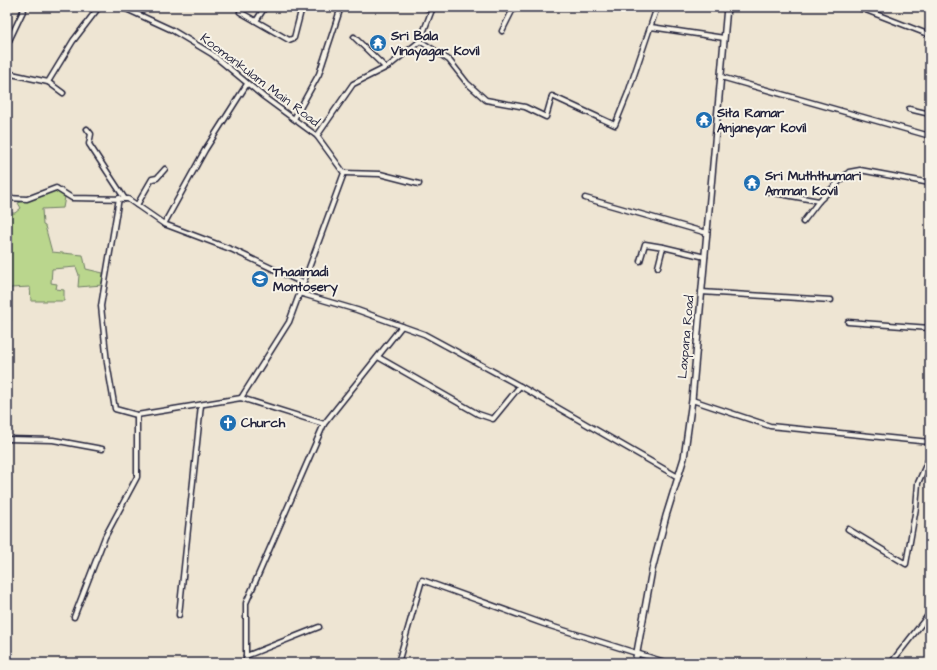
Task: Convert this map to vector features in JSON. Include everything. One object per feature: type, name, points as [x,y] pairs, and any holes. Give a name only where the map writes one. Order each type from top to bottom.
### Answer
[{"type":"street","points":[[7,46],[25,7]]},
{"type":"street","points":[[48,82],[73,41],[98,7]]},
{"type":"street","name":"Koomankulam Main Road","points":[[122,7],[172,30],[205,50],[317,136],[353,84],[385,68],[420,41]]},
{"type":"street","points":[[256,21],[265,7]]},
{"type":"street","points":[[240,12],[289,40],[292,40],[294,38],[302,7]]},
{"type":"street","points":[[294,119],[319,74],[341,7]]},
{"type":"street","points":[[425,7],[433,9],[420,41],[449,60],[467,83],[486,100],[525,107],[546,116],[552,96],[615,124],[628,93],[657,7]]},
{"type":"street","points":[[502,31],[514,7]]},
{"type":"street","name":"Laxpana Road","points":[[635,663],[652,570],[684,458],[692,400],[727,7]]},
{"type":"street","points":[[858,7],[930,35]]},
{"type":"street","points":[[651,27],[724,38]]},
{"type":"street","points":[[354,37],[385,68]]},
{"type":"street","points":[[7,73],[48,82],[63,93]]},
{"type":"street","points":[[721,76],[930,136]]},
{"type":"street","points":[[164,224],[205,150],[248,84]]},
{"type":"street","points":[[909,109],[930,114]]},
{"type":"street","points":[[86,129],[91,134],[90,144],[97,158],[125,198],[164,224],[234,250],[303,283]]},
{"type":"street","points":[[317,136],[344,173]]},
{"type":"street","points":[[137,205],[152,179],[157,178],[164,169]]},
{"type":"street","points":[[803,222],[819,201],[849,172],[854,170],[930,183]]},
{"type":"street","points":[[344,173],[380,174],[419,184]]},
{"type":"street","points":[[241,398],[288,322],[344,173]]},
{"type":"street","points":[[7,198],[27,199],[56,188],[72,198],[125,198]]},
{"type":"street","points":[[769,192],[819,201]]},
{"type":"street","points":[[119,198],[101,306],[107,363],[115,409],[137,415],[241,398],[324,424]]},
{"type":"street","points":[[584,198],[707,233]]},
{"type":"street","points":[[640,261],[645,244],[705,257]]},
{"type":"street","points":[[658,267],[663,247]]},
{"type":"street","points":[[701,292],[831,300]]},
{"type":"street","points":[[299,293],[424,334],[520,386],[678,477]]},
{"type":"street","points":[[848,322],[930,328]]},
{"type":"street","points":[[246,663],[246,603],[324,424],[402,326]]},
{"type":"street","points":[[378,357],[478,414],[493,419],[520,386]]},
{"type":"street","points":[[692,400],[770,426],[930,442]]},
{"type":"street","points":[[179,615],[201,405]]},
{"type":"street","points":[[74,618],[105,537],[137,477],[137,415]]},
{"type":"street","points":[[7,439],[53,440],[102,449]]},
{"type":"street","points":[[848,529],[906,564],[916,508],[918,483],[930,456]]},
{"type":"street","points":[[398,663],[422,580],[544,624],[668,663]]},
{"type":"street","points":[[891,663],[930,613]]},
{"type":"street","points":[[246,656],[319,627]]},
{"type":"green space","points":[[56,190],[65,197],[63,208],[42,209],[43,225],[45,226],[52,252],[83,255],[86,269],[103,273],[102,285],[78,287],[79,275],[76,267],[52,269],[51,283],[57,284],[56,289],[64,290],[64,301],[31,301],[30,287],[11,288],[11,321],[7,321],[7,213],[15,213],[21,208],[18,203]]},
{"type":"place","name":"Sri Bala Vinayagar Kovil","points":[[378,43]]},
{"type":"place","name":"Sita Ramar Anjaneyar Kovil","points":[[704,120]]},
{"type":"place","name":"Sri Muththumari Amman Kovil","points":[[752,183]]},
{"type":"place","name":"Thaaimadi Montosery","points":[[260,279]]},
{"type":"place","name":"Church","points":[[228,423]]}]
